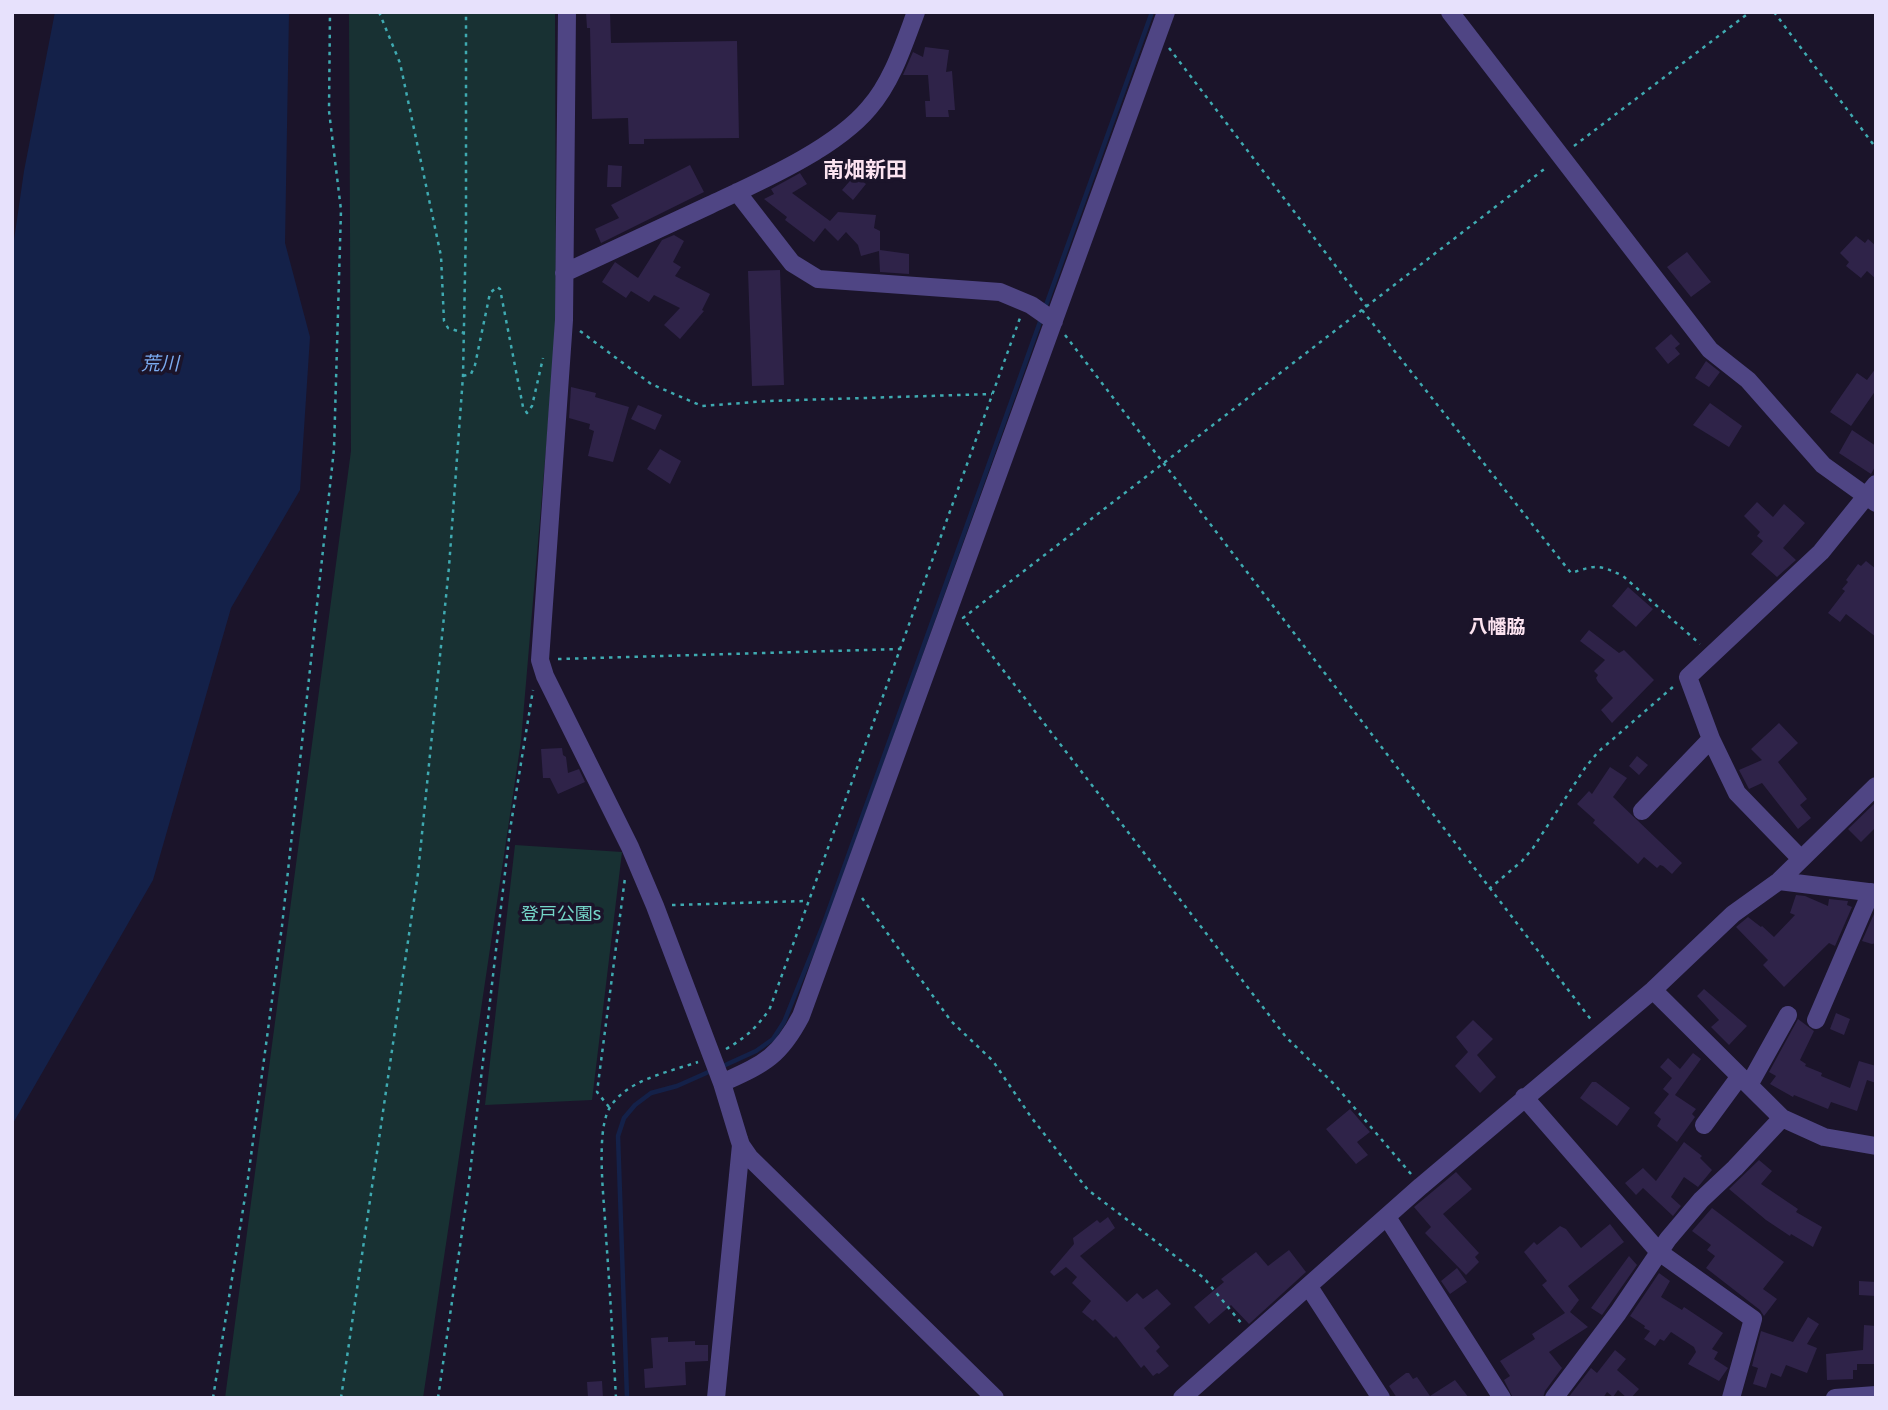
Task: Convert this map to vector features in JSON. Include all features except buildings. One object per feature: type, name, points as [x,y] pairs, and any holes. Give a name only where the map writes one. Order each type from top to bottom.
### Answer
[{"type":"street","points":[[567,12],[565,320],[540,660],[545,676],[630,847],[655,906],[722,1083],[741,1145],[750,1158],[995,1398]]},
{"type":"street","points":[[565,273],[801,160],[856,122],[869,110],[897,60],[916,12]]},
{"type":"street","points":[[722,1083],[764,1063],[780,1050],[801,1016],[1051,318],[1166,12]]},
{"type":"street","points":[[1450,12],[1710,350],[1748,380],[1824,465],[1873,494],[1821,552],[1688,677],[1711,739],[1737,793],[1800,858]]},
{"type":"street","points":[[737,192],[792,263],[818,279],[1000,292],[1051,318]]},
{"type":"street","points":[[1642,811],[1711,739]]},
{"type":"street","points":[[1182,1398],[1421,1186],[1653,990],[1733,914],[1779,881],[1876,786]]},
{"type":"street","points":[[1779,881],[1873,892],[1816,1020]]},
{"type":"street","points":[[1653,990],[1782,1118],[1824,1137],[1876,1146]]},
{"type":"street","points":[[1704,1125],[1744,1080],[1788,1015]]},
{"type":"street","points":[[1524,1097],[1659,1252],[1753,1319],[1731,1398]]},
{"type":"street","points":[[1554,1398],[1618,1313],[1659,1252],[1701,1200],[1782,1118]]},
{"type":"street","points":[[716,1398],[741,1145]]},
{"type":"street","points":[[1387,1217],[1502,1398]]},
{"type":"street","points":[[1309,1287],[1381,1398]]},
{"type":"street","points":[[1835,1398],[1876,1395]]},
{"type":"path","points":[[213,1398],[248,1178],[282,926],[334,449],[341,210],[329,111],[330,12]]},
{"type":"path","points":[[379,12],[400,63],[436,230],[441,256],[444,321],[448,328],[464,333]]},
{"type":"path","points":[[341,1398],[418,873],[448,580],[463,376],[466,12]]},
{"type":"path","points":[[1421,1186],[1335,1084],[1286,1037],[963,618],[1750,12]]},
{"type":"path","points":[[1774,12],[1876,148]]},
{"type":"path","points":[[1159,34],[1367,307]]},
{"type":"path","points":[[463,376],[471,374],[475,365],[491,293],[497,287],[500,289],[523,407],[527,413],[532,406],[545,350]]},
{"type":"path","points":[[616,1398],[603,1137],[610,1108],[626,1091],[642,1082],[711,1057],[741,1041],[759,1025],[769,1008],[992,394],[1028,304]]},
{"type":"path","points":[[1362,310],[1571,573],[1594,565],[1623,576],[1711,653]]},
{"type":"path","points":[[1051,318],[1601,1032]]},
{"type":"path","points":[[565,320],[651,384],[702,406],[768,401],[992,394]]},
{"type":"path","points":[[438,1398],[467,1198],[510,830],[540,660],[901,649]]},
{"type":"path","points":[[1489,889],[1533,848],[1598,752],[1681,680],[1688,677]]},
{"type":"path","points":[[610,1108],[597,1092],[625,877]]},
{"type":"path","points":[[850,882],[951,1021],[993,1061],[1031,1117],[1088,1190],[1204,1278],[1252,1337]]},
{"type":"path","points":[[655,906],[807,901]]},
{"type":"green space","points":[[349,12],[555,12],[556,332],[521,741],[423,1398],[225,1398],[351,451]]},
{"type":"green space","name":"登戸公園s","points":[[515,845],[622,852],[592,1100],[485,1105]]},
{"type":"water","name":"荒川","points":[[55,12],[289,12],[285,243],[310,337],[300,490],[231,608],[153,880],[12,1125],[12,254],[24,171]]},
{"type":"waterway","points":[[1045,308],[1152,12]]},
{"type":"waterway","points":[[721,1067],[756,1051],[773,1039],[784,1022],[824,923],[1041,319]]},
{"type":"waterway","points":[[627,1398],[618,1136],[624,1118],[651,1093],[677,1086],[713,1070]]},
{"type":"district","name":"南畑新田","points":[[865,171]]},
{"type":"district","name":"八幡脇","points":[[1497,628]]}]
